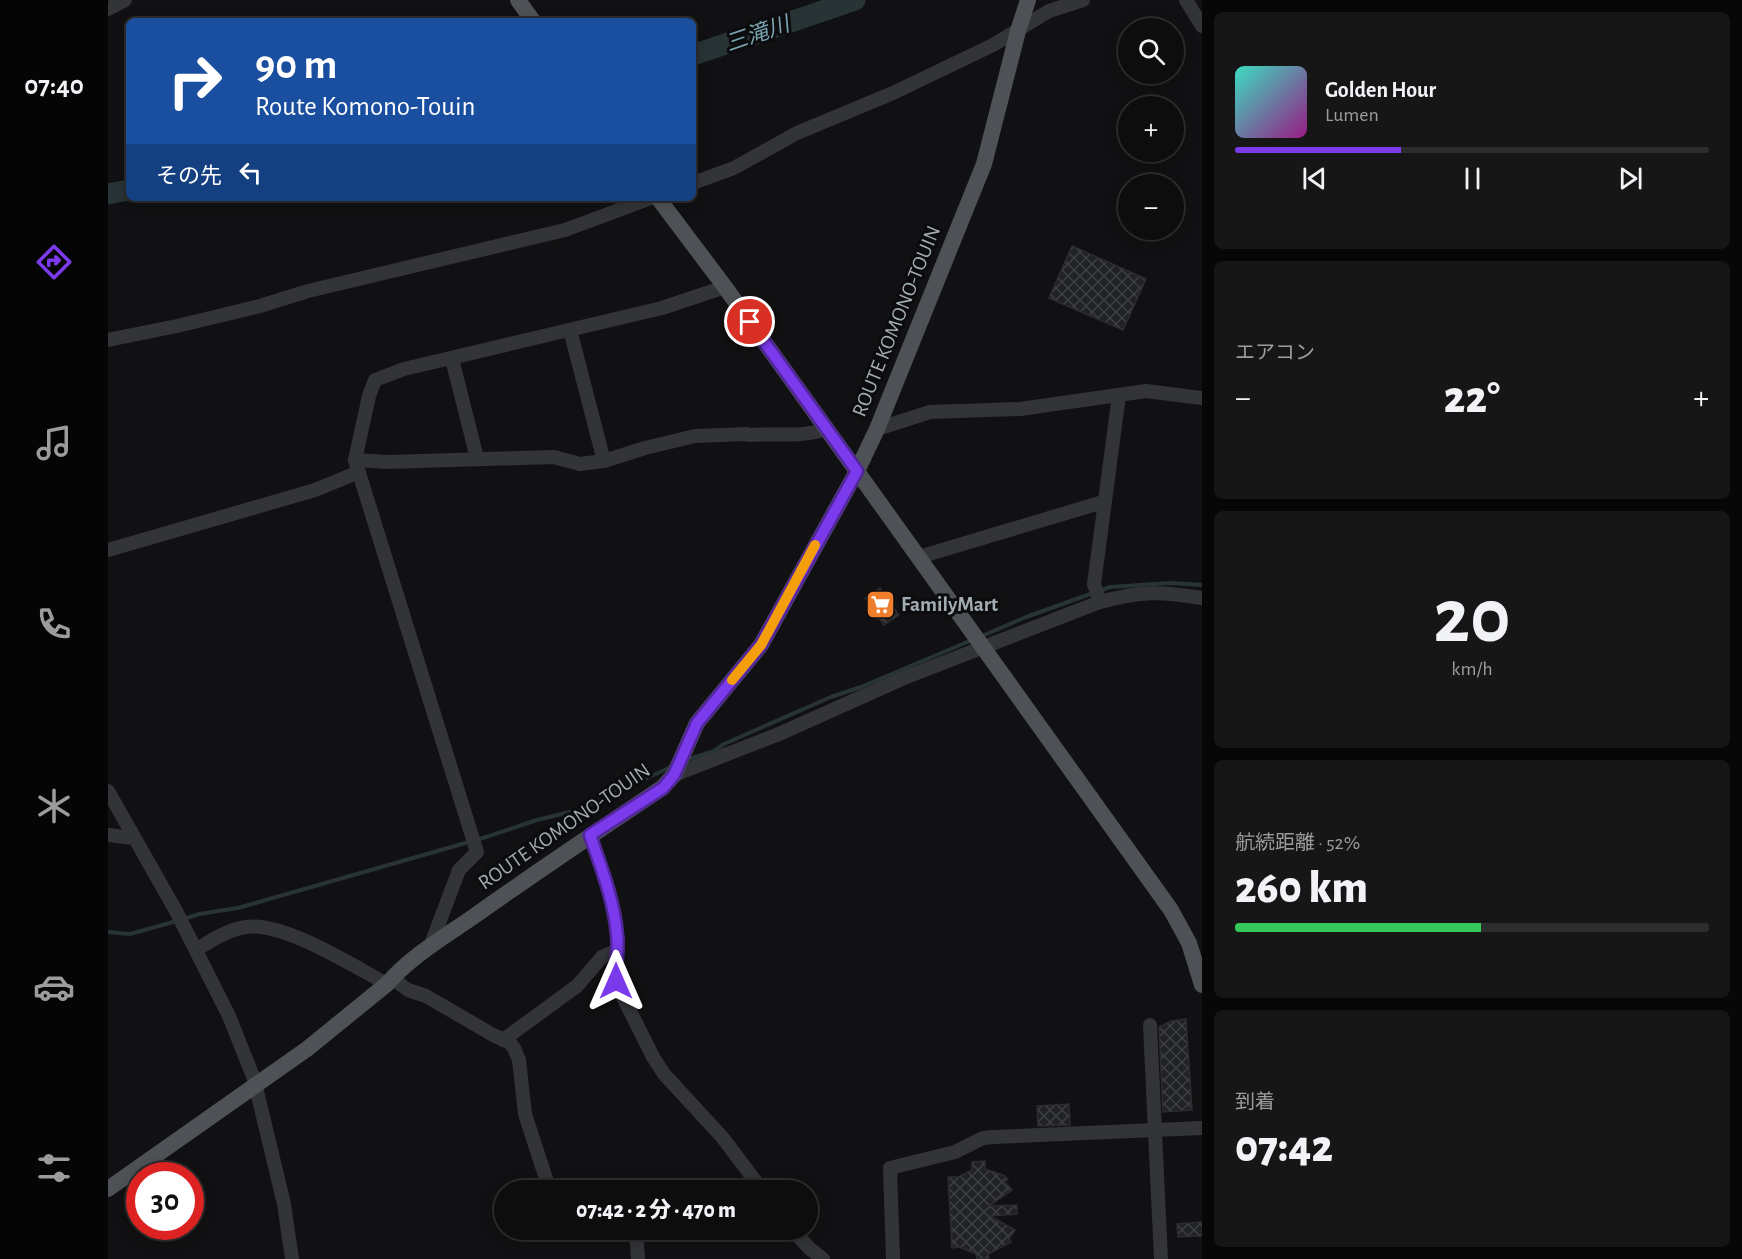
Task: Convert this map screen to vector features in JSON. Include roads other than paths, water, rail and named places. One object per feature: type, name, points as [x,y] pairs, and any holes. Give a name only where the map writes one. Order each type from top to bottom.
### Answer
[{"type":"main road","points":[[518,0],[531,18]]},
{"type":"main road","name":"ROUTE KOMONO-TOUIN","points":[[108,1189],[307,1049],[429,948],[590,835],[663,788],[676,771],[697,723],[761,645],[857,471],[877,429],[984,164],[1028,0]]},
{"type":"main road","points":[[660,201],[725,286],[1172,910],[1189,943],[1202,985]]},
{"type":"street","points":[[108,9],[125,0]]},
{"type":"street","points":[[696,182],[734,168],[797,134],[892,93],[1018,31],[1049,11],[1083,0]]},
{"type":"street","points":[[1186,0],[1202,26]]},
{"type":"street","points":[[108,340],[177,326],[260,306],[308,291],[565,230],[643,201]]},
{"type":"street","points":[[429,948],[459,870],[477,852],[357,466],[369,396],[375,380],[404,369],[662,308],[725,286]]},
{"type":"street","points":[[570,330],[604,461]]},
{"type":"street","points":[[452,359],[477,459]]},
{"type":"street","points":[[877,429],[930,412],[1020,409],[1146,391],[1202,398]]},
{"type":"street","points":[[1100,601],[1094,584],[1103,502],[1107,494],[1119,395]]},
{"type":"street","points":[[108,550],[315,490],[357,466],[387,462],[554,457],[580,464],[604,461],[695,436],[809,435],[826,429]]},
{"type":"street","points":[[919,557],[1103,502]]},
{"type":"street","points":[[676,771],[779,734],[904,678],[979,641],[1100,601],[1129,594],[1162,592],[1202,598]]},
{"type":"street","points":[[108,791],[176,911],[230,1016],[254,1079],[284,1204],[292,1259]]},
{"type":"street","points":[[108,835],[133,838]]},
{"type":"street","points":[[590,835],[615,917],[618,937],[616,981],[658,1066],[722,1137],[755,1180]]},
{"type":"street","points":[[196,950],[228,931],[247,926],[261,926],[312,944],[408,990],[426,996],[503,1040],[514,1048],[519,1060],[525,1114],[546,1180]]},
{"type":"street","points":[[503,1040],[577,986],[602,957],[616,951]]},
{"type":"street","points":[[1150,1025],[1161,1259]]},
{"type":"street","points":[[893,1259],[890,1168],[955,1152],[983,1138],[1202,1128]]},
{"type":"street","points":[[637,1240],[638,1259]]},
{"type":"street","points":[[802,1240],[823,1259]]},
{"type":"waterway","name":"三滝川","points":[[696,54],[855,0]]},
{"type":"waterway","name":"三滝川","points":[[108,194],[126,191]]},
{"type":"waterway","points":[[982,636],[1026,617],[1110,587],[1170,583],[1202,585]]},
{"type":"waterway","points":[[686,760],[714,751],[724,744],[831,697],[861,687],[972,640]]},
{"type":"waterway","points":[[477,840],[537,820],[578,810],[671,767]]},
{"type":"waterway","points":[[184,919],[199,914],[238,908],[469,842]]},
{"type":"waterway","points":[[108,932],[130,934],[177,921]]},
{"type":"place","name":"FamilyMart","points":[[880,604]]}]
